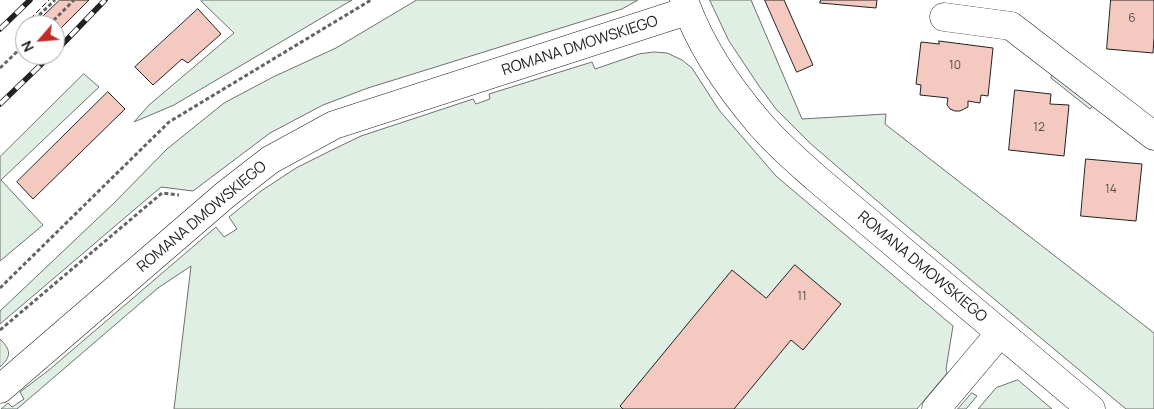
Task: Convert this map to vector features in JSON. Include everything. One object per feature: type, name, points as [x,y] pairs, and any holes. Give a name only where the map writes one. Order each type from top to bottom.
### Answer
[{"type":"street","name":"ROMANA DMOWSKIEGO","points":[[0,389],[225,195],[270,160],[334,125],[686,5],[706,48],[723,76],[761,125],[786,150],[816,178],[1091,409]]},
{"type":"street","points":[[944,17],[1011,26],[1154,136]]},
{"type":"street","points":[[936,409],[1000,333]]},
{"type":"path","points":[[39,15],[54,0]]},
{"type":"path","points":[[59,15],[74,0]]},
{"type":"path","points":[[0,288],[169,122],[371,0]]},
{"type":"path","points":[[0,68],[15,54]]},
{"type":"green space","points":[[202,0],[352,0],[174,105],[134,122],[149,105],[234,33]]},
{"type":"green space","points":[[417,0],[638,0],[622,9],[368,88],[323,105],[270,133],[193,191],[161,187],[0,324],[0,311],[114,203],[167,149],[224,103],[273,77],[336,48]]},
{"type":"green space","points":[[710,0],[751,0],[802,119],[886,114],[885,124],[1154,333],[1154,409],[1126,409],[811,144],[776,109],[759,86],[729,41]]},
{"type":"green space","points":[[667,53],[682,60],[692,68],[719,110],[776,176],[953,326],[947,373],[917,409],[174,409],[191,266],[158,288],[17,409],[1,409],[8,403],[12,407],[24,399],[20,392],[49,370],[216,227],[224,237],[237,229],[229,217],[261,191],[296,168],[361,136],[473,99],[476,104],[490,99],[489,94],[592,62],[595,69],[639,54]]},
{"type":"green space","points":[[1054,72],[1094,105],[1090,109],[1051,78]]},
{"type":"green space","points":[[84,74],[99,87],[1,180],[43,225],[0,261],[0,157]]},
{"type":"green space","points":[[0,339],[9,353],[7,360],[0,367]]},
{"type":"green space","points":[[1018,380],[1052,409],[978,409],[996,388]]},
{"type":"green space","points":[[972,393],[977,396],[966,409],[958,409]]},
{"type":"building","points":[[60,0],[89,0],[65,24],[65,15],[44,15]]},
{"type":"building","points":[[765,0],[784,0],[813,65],[797,72]]},
{"type":"building","points":[[821,0],[877,0],[876,8],[820,3]]},
{"type":"building","points":[[1111,0],[1154,0],[1153,53],[1107,49]]},
{"type":"building","points":[[198,9],[221,34],[188,63],[182,59],[153,85],[135,67]]},
{"type":"building","points":[[939,41],[993,48],[988,96],[981,95],[980,103],[968,101],[968,107],[955,111],[947,105],[948,98],[920,95],[921,85],[916,84],[921,42],[939,44]]},
{"type":"building","points":[[1015,90],[1051,94],[1050,104],[1069,105],[1064,156],[1009,150]]},
{"type":"building","points":[[108,92],[125,109],[33,199],[17,182]]},
{"type":"building","points":[[1086,159],[1142,164],[1136,221],[1081,216]]},
{"type":"building","points":[[795,265],[841,304],[803,350],[791,340],[734,409],[623,409],[620,406],[732,270],[766,298]]},
{"type":"railway","points":[[0,29],[30,0]]},
{"type":"railway","points":[[65,42],[105,0]]},
{"type":"railway","points":[[0,104],[41,65]]},
{"type":"fence","points":[[34,15],[49,0]]}]
